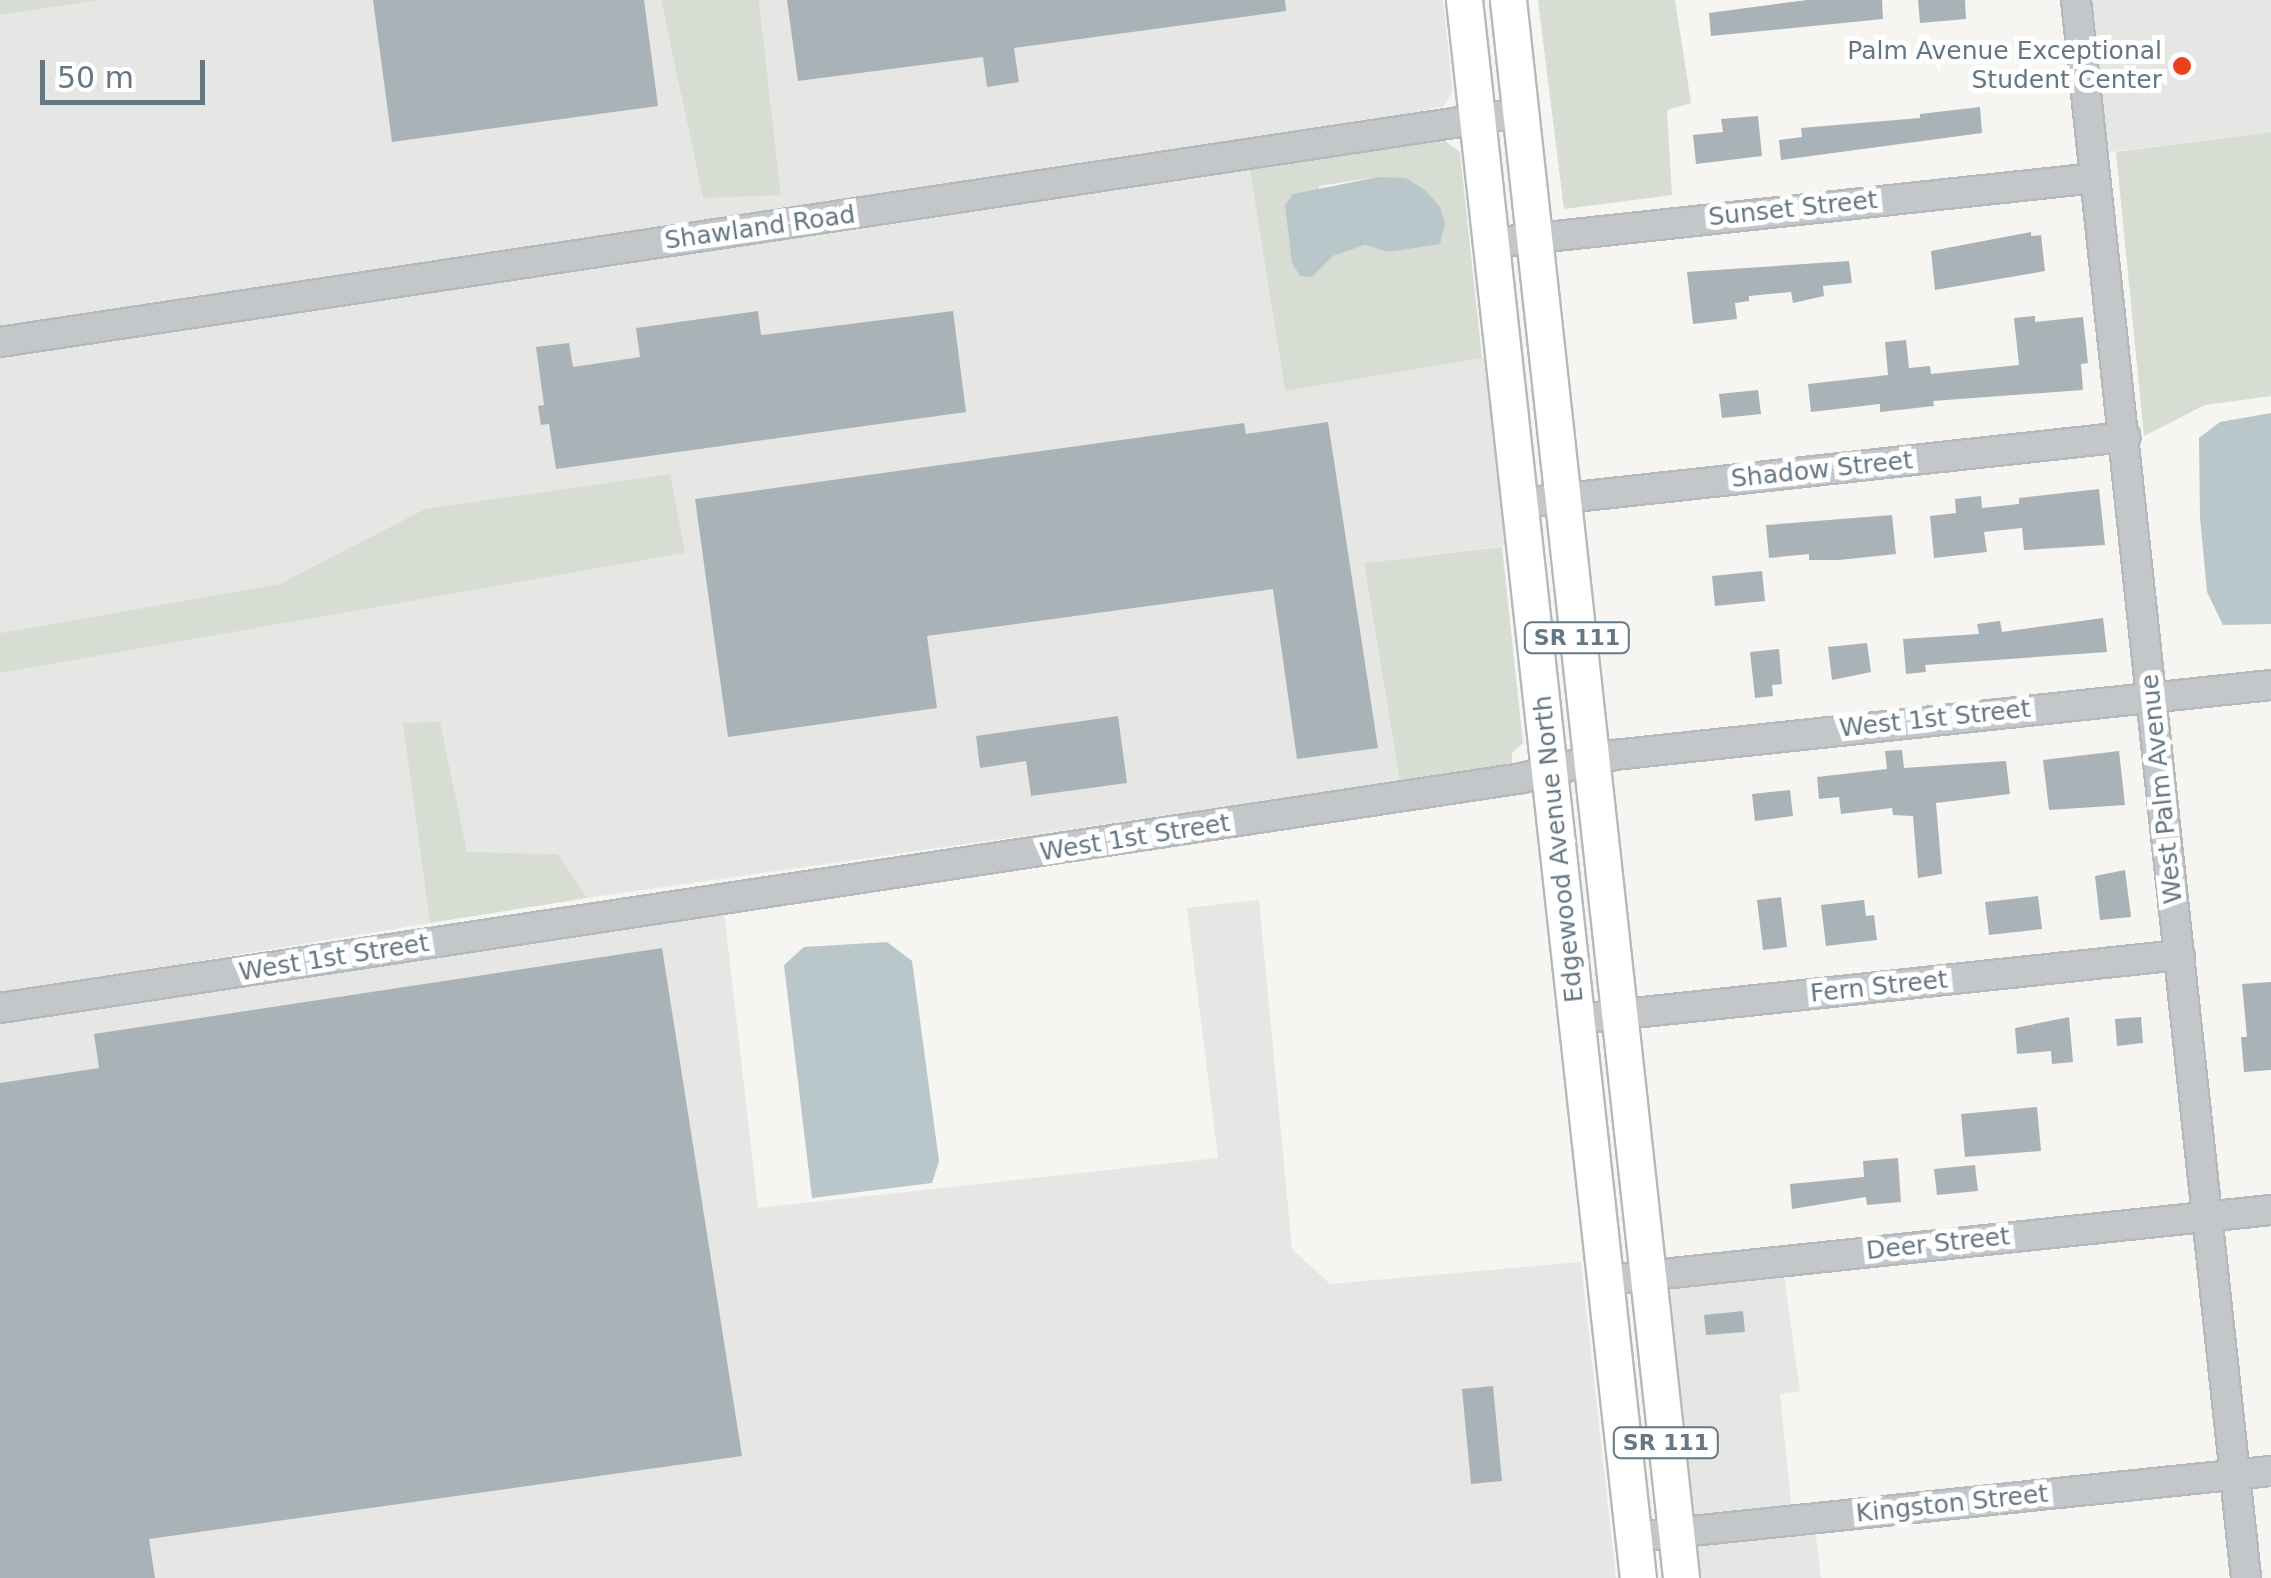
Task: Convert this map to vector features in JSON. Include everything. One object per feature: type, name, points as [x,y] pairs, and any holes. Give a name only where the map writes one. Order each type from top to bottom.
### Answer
[{"type":"main road","name":"Edgewood Avenue North","points":[[1464,0],[1638,1578]]},
{"type":"main road","name":"Edgewood Avenue North","points":[[1508,0],[1681,1578]]},
{"type":"street","name":"West Palm Avenue","points":[[2076,0],[2246,1578]]},
{"type":"street","name":"Shawland Road","points":[[0,342],[1520,113]]},
{"type":"street","name":"Sunset Street","points":[[1491,243],[2094,178]]},
{"type":"street","name":"Shadow Street","points":[[1520,503],[2125,437]]},
{"type":"street","name":"West 1st Street","points":[[0,1008],[1550,773],[1614,754],[2271,685]]},
{"type":"street","name":"Fern Street","points":[[1578,1018],[2180,955]]},
{"type":"street","name":"Deer Street","points":[[1606,1280],[2271,1210]]},
{"type":"street","name":"Kingston Street","points":[[1634,1538],[2271,1471]]},
{"type":"shaded area","points":[[0,0],[102,0],[0,15]]},
{"type":"shaded area","points":[[103,0],[661,0],[703,198],[781,194],[759,0],[1443,0],[1453,91],[1444,106],[1382,120],[0,328],[0,15]]},
{"type":"shaded area","points":[[661,0],[759,0],[781,195],[703,198]]},
{"type":"shaded area","points":[[1538,0],[1675,0],[1691,103],[1667,110],[1672,195],[1564,209]]},
{"type":"shaded area","name":"Palm Avenue Exceptional Student Center","points":[[2086,0],[2271,0],[2271,132],[2103,153]]},
{"type":"shaded area","points":[[2271,132],[2271,396],[2205,405],[2144,436],[2116,152]]},
{"type":"shaded area","points":[[1445,141],[1460,152],[1482,358],[1285,391],[1249,164],[1377,144]],"holes":[[[1378,177],[1395,181],[1388,252],[1365,245],[1333,256],[1312,277],[1319,186]]]},
{"type":"shaded area","points":[[1249,164],[1285,391],[1487,357],[1506,546],[1364,563],[1400,782],[587,898],[558,854],[467,853],[440,723],[404,723],[430,923],[0,994],[0,673],[685,553],[425,509],[279,584],[0,633],[0,355]]},
{"type":"shaded area","points":[[1378,177],[1406,178],[1426,191],[1440,207],[1445,224],[1440,244],[1388,252],[1365,245],[1333,256],[1312,277],[1300,276],[1292,263],[1285,205],[1293,194]]},
{"type":"shaded area","points":[[2271,413],[2271,624],[2223,625],[2207,592],[2200,517],[2199,438],[2220,422]]},
{"type":"shaded area","points":[[670,474],[685,553],[0,673],[0,633],[279,584],[425,509]]},
{"type":"shaded area","points":[[1502,547],[1523,743],[1512,753],[1512,763],[1477,773],[1400,782],[1364,563]]},
{"type":"shaded area","points":[[440,722],[467,852],[558,854],[587,898],[430,923],[403,723]]},
{"type":"shaded area","points":[[1259,900],[1292,1249],[1330,1284],[1581,1262],[1616,1578],[0,1578],[0,1022],[724,911],[758,1208],[1218,1158],[1187,908]]},
{"type":"shaded area","points":[[887,942],[912,961],[939,1161],[932,1183],[812,1198],[784,965],[804,947]]},
{"type":"shaded area","points":[[1781,1254],[1800,1391],[1780,1394],[1792,1512],[1813,1510],[1821,1578],[1697,1578],[1664,1265]]},
{"type":"building","points":[[373,0],[644,0],[658,106],[392,142]]},
{"type":"building","points":[[787,0],[1285,0],[1286,11],[1014,48],[1019,82],[987,87],[983,57],[798,81]]},
{"type":"building","points":[[1807,0],[1882,0],[1883,19],[1711,36],[1709,13]]},
{"type":"building","points":[[1918,0],[1965,0],[1966,19],[1920,23]]},
{"type":"building","points":[[1980,107],[1982,133],[1781,160],[1779,140],[1802,137],[1801,128],[1920,118],[1920,114]]},
{"type":"building","points":[[1758,116],[1762,156],[1696,164],[1693,135],[1723,132],[1721,119]]},
{"type":"building","points":[[2031,232],[2031,236],[2041,235],[2045,271],[1935,290],[1931,251]]},
{"type":"building","points":[[1849,261],[1852,283],[1823,286],[1824,296],[1793,303],[1791,292],[1749,296],[1749,301],[1735,303],[1737,319],[1693,324],[1687,272]]},
{"type":"building","points":[[758,311],[761,335],[953,311],[966,412],[556,469],[549,424],[541,425],[538,406],[544,405],[536,347],[569,343],[573,367],[640,357],[636,328]]},
{"type":"building","points":[[2035,316],[2035,322],[2083,317],[2088,363],[2081,364],[2083,390],[1933,401],[1934,406],[1880,412],[1880,404],[1811,412],[1808,384],[1888,375],[1885,342],[1906,340],[1909,368],[1930,366],[1931,374],[2019,365],[2014,318]]},
{"type":"building","points":[[1758,390],[1761,414],[1722,418],[1719,394]]},
{"type":"building","points":[[1328,422],[1378,748],[1297,759],[1273,589],[927,636],[937,708],[728,737],[695,499],[1244,423],[1246,434]]},
{"type":"building","points":[[2099,489],[2105,545],[2024,550],[2022,528],[1984,532],[1987,552],[1934,558],[1930,516],[1956,513],[1955,499],[1981,496],[1982,508],[2019,504],[2019,498]]},
{"type":"building","points":[[1892,515],[1896,554],[1839,560],[1809,560],[1809,554],[1769,558],[1766,525]]},
{"type":"building","points":[[1762,571],[1765,601],[1715,606],[1712,576]]},
{"type":"building","points":[[2103,618],[2107,652],[1925,665],[1926,672],[1906,674],[1903,639],[1979,634],[1977,624],[2000,621],[2002,632]]},
{"type":"building","points":[[1867,643],[1871,672],[1832,680],[1828,647]]},
{"type":"building","points":[[1779,649],[1782,684],[1772,685],[1773,696],[1755,698],[1750,652]]},
{"type":"building","points":[[1118,716],[1127,783],[1031,796],[1026,761],[980,768],[976,736]]},
{"type":"building","points":[[1902,750],[1904,768],[2006,761],[2010,794],[1936,803],[1942,874],[1918,878],[1913,816],[1893,815],[1892,808],[1841,814],[1839,797],[1819,799],[1817,777],[1887,769],[1885,751]]},
{"type":"building","points":[[2119,751],[2125,805],[2049,810],[2043,760]]},
{"type":"building","points":[[1790,790],[1793,816],[1755,821],[1752,794]]},
{"type":"building","points":[[2125,870],[2131,917],[2100,920],[2095,876]]},
{"type":"building","points":[[2038,896],[2042,929],[1989,935],[1985,902]]},
{"type":"building","points":[[1781,897],[1787,947],[1763,950],[1757,900]]},
{"type":"building","points":[[1864,900],[1866,916],[1874,915],[1877,940],[1826,946],[1821,905]]},
{"type":"building","points":[[662,948],[742,1456],[149,1539],[155,1578],[0,1578],[0,1083],[99,1068],[94,1034]]},
{"type":"building","points":[[2271,982],[2271,1070],[2244,1072],[2241,1037],[2247,1037],[2242,984]]},
{"type":"building","points":[[2069,1017],[2073,1062],[2052,1064],[2051,1051],[2017,1054],[2015,1028]]},
{"type":"building","points":[[2141,1017],[2143,1043],[2117,1046],[2115,1019]]},
{"type":"building","points":[[2037,1107],[2041,1151],[1965,1157],[1961,1114]]},
{"type":"building","points":[[1898,1158],[1901,1202],[1867,1205],[1866,1197],[1792,1209],[1790,1184],[1864,1177],[1863,1161]]},
{"type":"building","points":[[1975,1165],[1978,1191],[1937,1195],[1934,1169]]},
{"type":"building","points":[[1743,1311],[1745,1332],[1706,1335],[1704,1315]]},
{"type":"building","points":[[1493,1386],[1502,1481],[1471,1484],[1462,1389]]},
{"type":"place","name":"Palm Avenue Exceptional Student Center","points":[[2182,66]]}]
